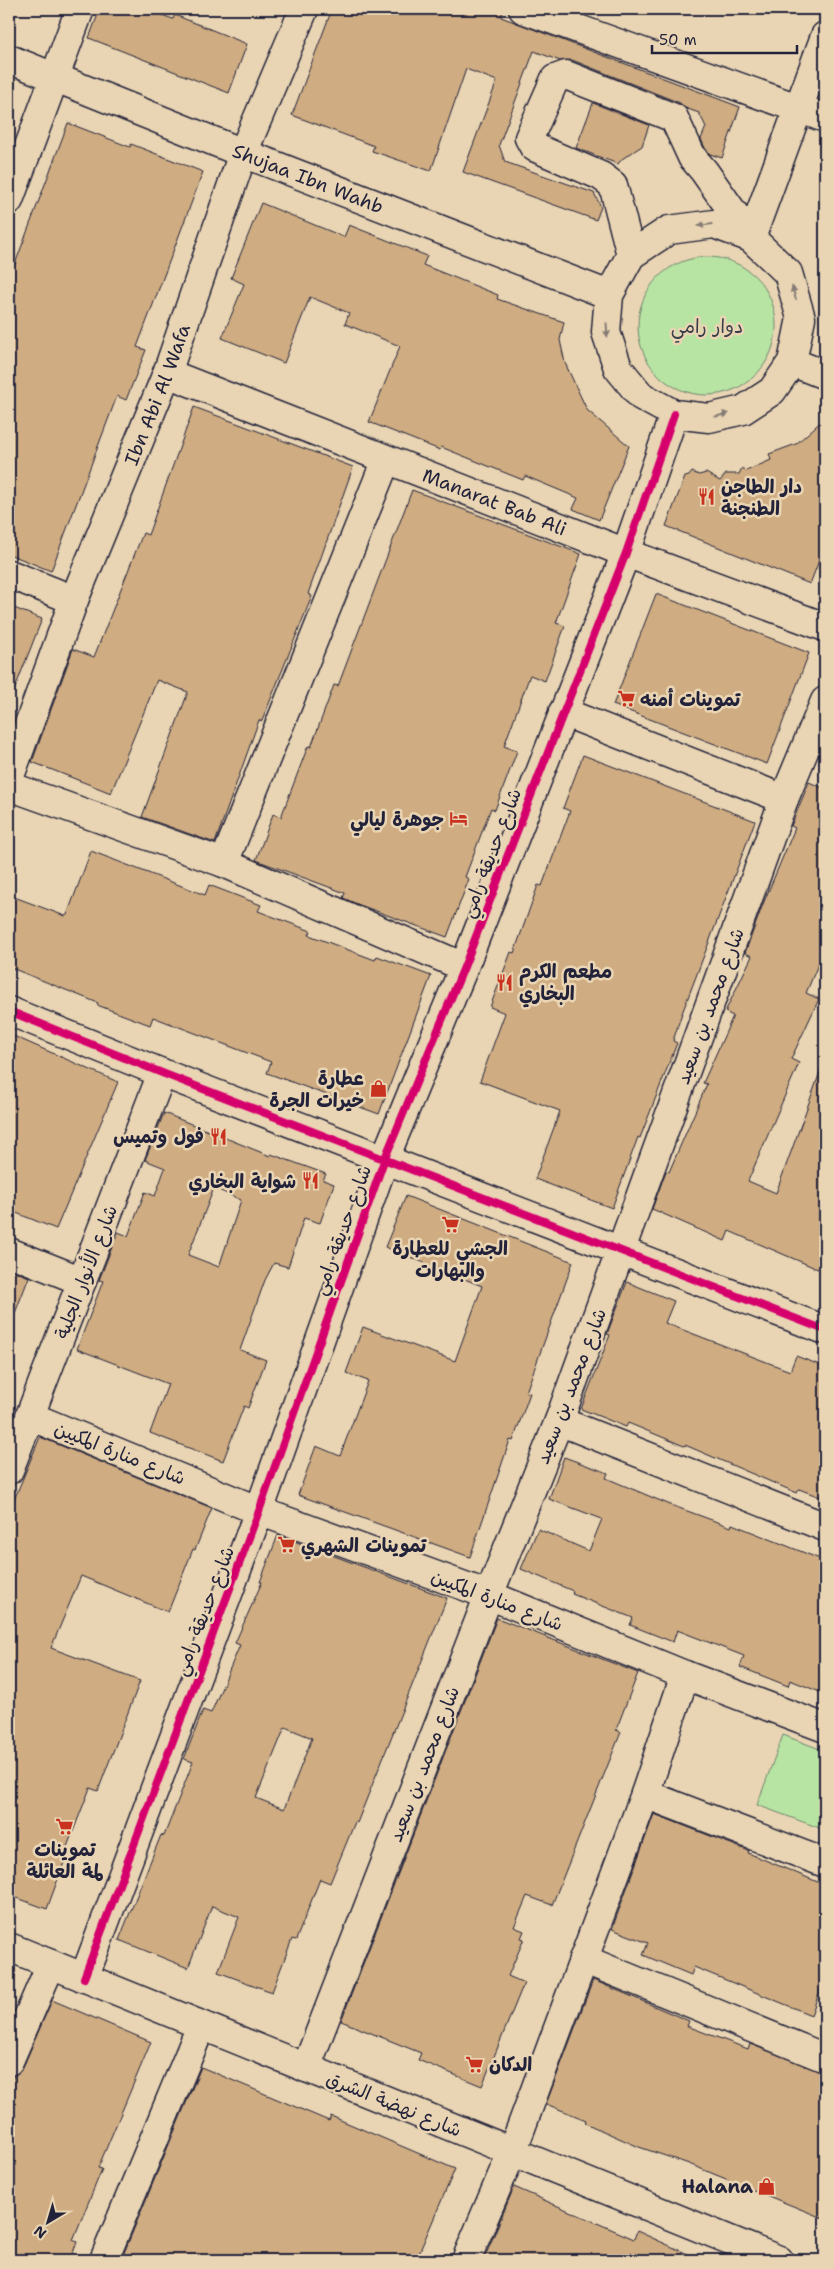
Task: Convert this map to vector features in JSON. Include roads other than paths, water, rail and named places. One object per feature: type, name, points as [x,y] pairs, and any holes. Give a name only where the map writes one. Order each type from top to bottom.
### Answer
[{"type":"street","points":[[9,200],[80,9]]},
{"type":"street","name":"Ibn Abi Al Wafa","points":[[9,779],[74,600],[167,373],[243,153],[304,9]]},
{"type":"street","points":[[523,9],[564,16],[825,118]]},
{"type":"street","points":[[751,238],[825,36]]},
{"type":"street","name":"Shujaa Ibn Wahb","points":[[9,59],[243,153],[609,295]]},
{"type":"street","points":[[631,255],[613,185],[601,176],[534,147],[529,138],[555,79],[566,75],[674,118],[692,157],[704,170],[751,238],[788,273],[801,318],[792,362],[772,391],[743,410],[709,418],[674,414],[641,396],[618,368],[606,332],[609,295],[631,255],[668,230],[714,224],[751,238]]},
{"type":"street","points":[[792,362],[825,375]]},
{"type":"street","name":"Manarat Bab Ali","points":[[167,373],[626,553],[825,627]]},
{"type":"street","name":"شارع حديقة رامي","points":[[84,1978],[259,1511],[385,1158],[464,967],[562,712],[626,553],[674,414]]},
{"type":"street","points":[[224,863],[386,460]]},
{"type":"street","points":[[9,574],[74,600]]},
{"type":"street","name":"شارع محمد بن سعيد","points":[[306,2068],[489,1595],[559,1421],[784,799],[825,701]]},
{"type":"street","points":[[562,712],[784,799]]},
{"type":"street","points":[[9,786],[224,863],[464,967]]},
{"type":"street","points":[[9,1011],[162,1073],[825,1330]]},
{"type":"street","name":"شارع الأنوار الجلية","points":[[9,1470],[162,1073]]},
{"type":"street","points":[[9,1252],[82,1281]]},
{"type":"street","name":"شارع منارة المكيين","points":[[30,1416],[259,1511],[489,1595],[685,1676],[825,1728]]},
{"type":"street","points":[[559,1421],[825,1527]]},
{"type":"street","points":[[466,2260],[512,2152],[645,1794],[685,1676]]},
{"type":"street","points":[[645,1794],[825,1863]]},
{"type":"street","name":"شارع نهضة الشرق","points":[[9,1948],[779,2260]]},
{"type":"street","points":[[583,1959],[825,2058]]},
{"type":"street","points":[[9,2061],[51,1964]]},
{"type":"street","points":[[104,2260],[202,2026]]},
{"type":"place","name":"دار الطاجن الطنجنة","points":[[707,497]]},
{"type":"place","name":"تموينات أمنه","points":[[626,699]]},
{"type":"place","name":"جوهرة ليالي","points":[[458,819]]},
{"type":"place","name":"مطعم الكرم البخاري","points":[[505,982]]},
{"type":"place","name":"عطارة خيرات الجرة","points":[[378,1089]]},
{"type":"place","name":"فول وتميس","points":[[218,1136]]},
{"type":"place","name":"شواية البخاري","points":[[310,1181]]},
{"type":"place","name":"الجشي للعطارة والبهارات","points":[[450,1225]]},
{"type":"place","name":"تموينات الشهري","points":[[287,1545]]},
{"type":"place","name":"تموينات لمة العائلة","points":[[65,1826]]},
{"type":"place","name":"الدكان","points":[[475,2064]]},
{"type":"place","name":"Halana","points":[[767,2186]]},
{"type":"park label","name":"دوار رامي","points":[[707,326]]}]
